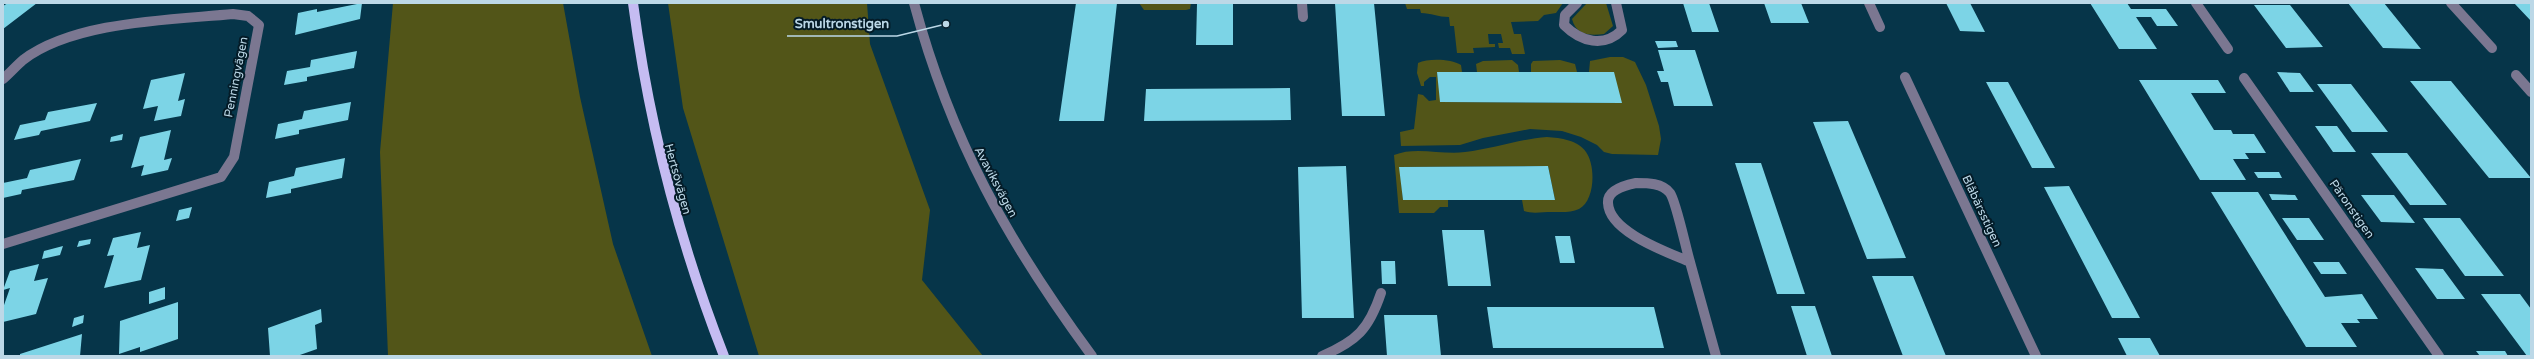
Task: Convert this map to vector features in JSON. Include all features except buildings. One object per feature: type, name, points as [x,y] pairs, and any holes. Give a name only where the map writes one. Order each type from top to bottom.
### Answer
[{"type":"main road","name":"Hertsövägen","points":[[633,3],[640,70],[652,133],[675,219],[700,298],[724,356]]},
{"type":"street","name":"Avaviksvägen","points":[[914,3],[928,52],[945,100],[959,138],[978,177],[1038,280],[1092,356]]},
{"type":"street","points":[[1302,3],[1303,17]]},
{"type":"street","points":[[1577,3],[1565,15],[1564,25],[1570,33],[1580,39],[1607,41],[1616,37],[1622,30],[1616,3]]},
{"type":"street","points":[[1869,3],[1880,27]]},
{"type":"street","points":[[2196,3],[2228,49]]},
{"type":"street","points":[[2451,3],[2492,48]]},
{"type":"street","name":"Penningvägen","points":[[3,79],[17,65],[53,43],[95,31],[233,14],[242,14],[256,19],[260,25],[234,157],[221,177],[3,244]]},
{"type":"street","points":[[2516,75],[2531,92]]},
{"type":"street","name":"Blåbärsstigen","points":[[1905,77],[2036,356]]},
{"type":"street","name":"Päronstigen","points":[[2244,78],[2439,356]]},
{"type":"street","points":[[1690,262],[1668,253],[1618,224],[1609,212],[1607,201],[1609,194],[1621,186],[1649,183],[1662,185],[1671,194],[1690,262],[1716,356]]},
{"type":"street","points":[[1322,356],[1363,334],[1374,317],[1380,293]]},
{"type":"shaded area","points":[[393,3],[563,3],[580,97],[613,244],[652,356],[388,356],[380,152]]},
{"type":"shaded area","points":[[668,3],[867,3],[870,44],[930,210],[922,280],[983,356],[759,356],[683,108]]},
{"type":"shaded area","points":[[1139,3],[1191,3],[1190,9],[1186,10],[1144,10]]},
{"type":"shaded area","points":[[1405,3],[1563,3],[1556,13],[1544,15],[1538,21],[1511,22],[1514,34],[1521,34],[1525,54],[1512,54],[1510,48],[1499,48],[1498,43],[1503,43],[1501,34],[1488,34],[1489,44],[1495,44],[1495,47],[1473,48],[1474,53],[1457,53],[1454,26],[1450,26],[1449,17],[1421,13],[1420,9],[1407,9]]},
{"type":"shaded area","points":[[1587,3],[1606,3],[1613,26],[1604,34],[1594,35],[1584,33],[1574,24],[1572,19]]},
{"type":"shaded area","points":[[1610,57],[1623,57],[1635,62],[1646,85],[1659,126],[1661,139],[1658,155],[1612,154],[1604,152],[1597,145],[1581,137],[1562,131],[1530,129],[1483,138],[1460,145],[1401,146],[1400,132],[1414,129],[1418,94],[1423,95],[1429,101],[1436,100],[1436,77],[1430,77],[1424,82],[1424,86],[1421,86],[1417,73],[1418,63],[1428,60],[1440,60],[1452,61],[1461,65],[1462,72],[1437,72],[1441,102],[1621,103],[1589,72],[1590,61]]},
{"type":"shaded area","points":[[1512,60],[1518,65],[1519,72],[1477,72],[1476,64],[1483,61]]},
{"type":"shaded area","points":[[1560,60],[1575,64],[1577,72],[1531,72],[1531,64],[1533,61]]},
{"type":"shaded area","points":[[1547,137],[1574,142],[1583,148],[1589,158],[1592,174],[1591,191],[1584,205],[1579,209],[1566,212],[1534,213],[1524,211],[1522,200],[1555,200],[1548,166],[1400,167],[1403,200],[1448,200],[1448,207],[1440,207],[1434,213],[1399,213],[1394,155],[1411,151],[1465,152]]},
{"type":"place","name":"Smultronstigen","points":[[946,24]]}]
